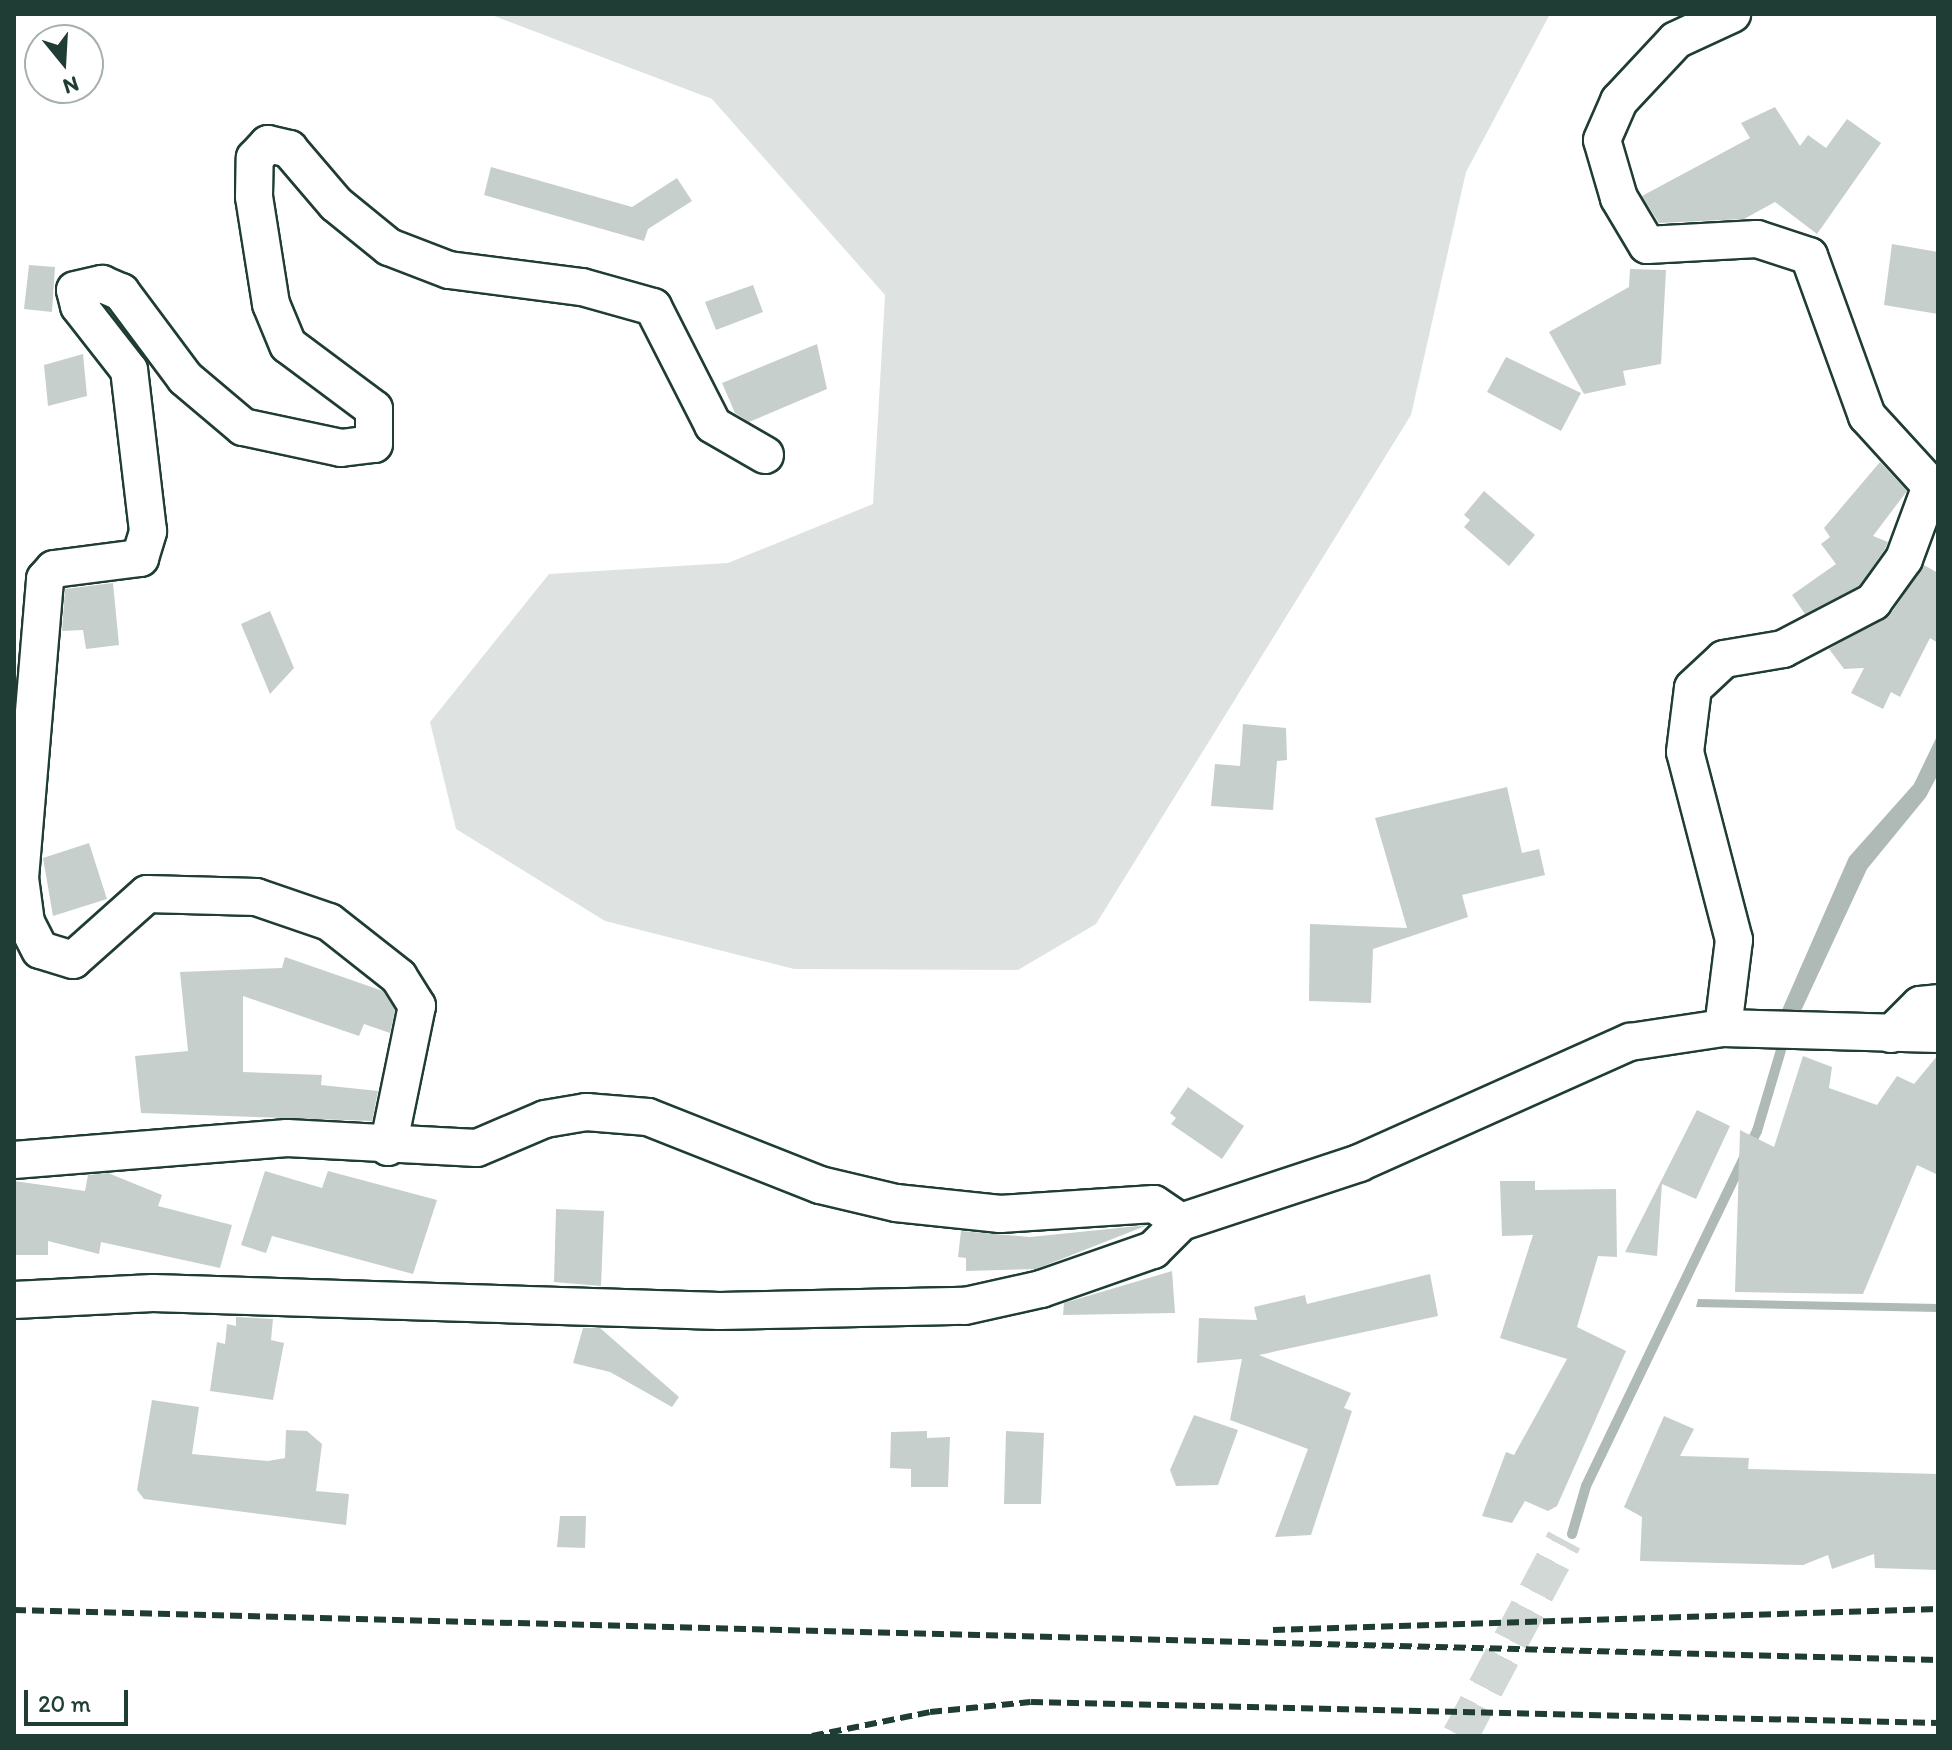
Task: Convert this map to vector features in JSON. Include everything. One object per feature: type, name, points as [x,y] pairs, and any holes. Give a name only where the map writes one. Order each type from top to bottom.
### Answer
[{"type":"street","points":[[1723,1028],[1734,940],[1685,752],[1693,688],[1724,659],[1783,649],[1873,602],[1904,559],[1931,486],[1867,416],[1809,256],[1757,239],[1647,245],[1619,198],[1602,140],[1619,101],[1676,40],[1732,14]]},
{"type":"street","points":[[388,1147],[417,1006],[399,977],[329,922],[256,897],[147,894],[73,960],[40,950],[26,923],[20,878],[45,579],[54,569],[140,558],[148,531],[129,370],[79,306],[75,290],[102,284],[121,292],[185,378],[243,427],[341,448],[374,444],[374,409],[288,345],[271,304],[254,197],[255,158],[268,144],[289,149],[336,204],[389,247],[449,270],[582,287],[653,307],[713,425],[765,455]]},
{"type":"street","points":[[1891,1034],[1920,1005],[1938,1003]]},
{"type":"street","points":[[14,1300],[167,1293],[879,1313],[965,1306],[1041,1289],[1153,1250],[1181,1222],[1359,1163],[1630,1042],[1723,1028],[1938,1034]]},
{"type":"street","points":[[14,1160],[287,1138],[388,1147],[477,1148],[545,1119],[586,1112],[648,1117],[709,1135],[820,1185],[896,1203],[1000,1214],[1154,1204],[1181,1222]]},
{"type":"shaded area","points":[[489,14],[1550,14],[1466,172],[1411,415],[1096,924],[1018,970],[794,969],[605,921],[456,829],[430,722],[549,574],[728,563],[873,504],[885,295],[712,99]]},
{"type":"shaded area","points":[[1938,734],[1936,778],[1926,797],[1867,869],[1801,1011],[1782,1010],[1849,857],[1914,784]]},
{"type":"shaded area","points":[[1698,1299],[1938,1304],[1938,1312],[1696,1307]]},
{"type":"building","points":[[1775,107],[1800,146],[1808,135],[1826,148],[1847,119],[1881,143],[1817,234],[1775,202],[1744,219],[1659,223],[1642,196],[1750,138],[1741,123]]},
{"type":"building","points":[[491,167],[632,207],[677,178],[692,201],[648,229],[644,241],[484,195]]},
{"type":"building","points":[[1892,244],[1938,252],[1938,314],[1884,305]]},
{"type":"building","points":[[29,265],[55,267],[52,312],[24,309]]},
{"type":"building","points":[[1630,269],[1666,270],[1661,364],[1623,371],[1626,385],[1584,394],[1549,332],[1629,287]]},
{"type":"building","points":[[753,285],[763,312],[716,330],[705,302]]},
{"type":"building","points":[[817,344],[827,389],[749,422],[735,413],[722,383]]},
{"type":"building","points":[[83,354],[87,396],[48,406],[44,365]]},
{"type":"building","points":[[1506,357],[1581,393],[1561,431],[1487,392]]},
{"type":"building","points":[[1880,462],[1907,491],[1873,536],[1888,542],[1885,549],[1859,586],[1805,614],[1792,595],[1836,564],[1821,544],[1830,537],[1824,528]]},
{"type":"building","points":[[1484,491],[1535,535],[1509,566],[1464,527],[1470,520],[1464,515]]},
{"type":"building","points":[[1924,565],[1938,573],[1938,643],[1930,638],[1900,697],[1891,692],[1883,709],[1851,693],[1864,668],[1844,669],[1829,649],[1890,615]]},
{"type":"building","points":[[113,583],[119,645],[86,649],[83,630],[62,631],[65,589]]},
{"type":"building","points":[[270,611],[294,668],[270,694],[241,624]]},
{"type":"building","points":[[1243,724],[1286,728],[1287,760],[1277,761],[1273,810],[1211,806],[1215,764],[1240,766]]},
{"type":"building","points":[[1507,787],[1522,853],[1539,849],[1545,875],[1462,895],[1468,917],[1373,949],[1371,1003],[1309,1001],[1310,924],[1407,928],[1375,818]]},
{"type":"building","points":[[89,843],[107,899],[53,916],[43,858]]},
{"type":"building","points":[[285,957],[383,991],[395,1010],[390,1033],[364,1024],[359,1036],[243,996],[243,1072],[322,1075],[321,1085],[378,1091],[372,1121],[141,1113],[135,1056],[188,1051],[180,972],[282,968]]},
{"type":"building","points":[[1938,1055],[1938,1175],[1917,1165],[1863,1294],[1735,1292],[1740,1130],[1774,1147],[1803,1056],[1832,1067],[1829,1088],[1877,1105],[1897,1076],[1914,1084]]},
{"type":"building","points":[[1188,1087],[1244,1126],[1222,1159],[1171,1124],[1176,1118],[1170,1113]]},
{"type":"building","points":[[1697,1110],[1730,1126],[1696,1199],[1662,1184],[1657,1256],[1625,1252]]},
{"type":"building","points":[[265,1171],[322,1188],[328,1171],[437,1200],[413,1274],[272,1236],[266,1253],[241,1245]]},
{"type":"building","points":[[108,1173],[162,1195],[158,1206],[232,1225],[220,1268],[101,1242],[99,1254],[48,1241],[48,1255],[14,1255],[14,1181],[85,1191],[88,1175]]},
{"type":"building","points":[[1500,1181],[1535,1181],[1535,1190],[1616,1189],[1617,1257],[1598,1256],[1577,1327],[1626,1351],[1557,1506],[1548,1511],[1525,1501],[1512,1523],[1482,1516],[1506,1452],[1514,1455],[1567,1359],[1500,1338],[1533,1235],[1502,1236]]},
{"type":"building","points":[[556,1209],[604,1211],[601,1286],[554,1282]]},
{"type":"building","points":[[1148,1225],[1036,1269],[966,1271],[966,1258],[958,1257],[961,1231],[1030,1237]]},
{"type":"building","points":[[1172,1271],[1175,1313],[1063,1315],[1064,1303]]},
{"type":"building","points":[[1430,1274],[1438,1316],[1259,1355],[1351,1393],[1344,1408],[1352,1411],[1311,1535],[1275,1537],[1308,1449],[1230,1420],[1242,1359],[1197,1363],[1199,1318],[1257,1320],[1254,1307],[1305,1295],[1307,1304]]},
{"type":"building","points":[[236,1317],[273,1319],[271,1340],[284,1343],[273,1400],[210,1391],[217,1342],[225,1344],[227,1324],[236,1326]]},
{"type":"building","points":[[583,1328],[600,1328],[679,1397],[672,1407],[610,1372],[573,1363]]},
{"type":"building","points":[[152,1400],[199,1407],[192,1454],[268,1461],[285,1458],[286,1430],[307,1431],[322,1444],[316,1491],[349,1494],[346,1525],[144,1499],[137,1490]]},
{"type":"building","points":[[1194,1415],[1238,1430],[1218,1485],[1176,1486],[1170,1470]]},
{"type":"building","points":[[1664,1416],[1694,1429],[1680,1456],[1749,1458],[1748,1469],[1938,1474],[1938,1570],[1875,1568],[1874,1554],[1832,1569],[1828,1555],[1803,1565],[1640,1561],[1642,1517],[1624,1507]]},
{"type":"building","points":[[927,1431],[927,1438],[950,1437],[948,1487],[911,1487],[911,1469],[890,1468],[891,1432]]},
{"type":"building","points":[[1006,1431],[1044,1433],[1041,1504],[1004,1504]]},
{"type":"building","points":[[560,1516],[586,1516],[585,1548],[557,1547]]},
{"type":"waterway","points":[[1572,1534],[1586,1486],[1757,1131],[1781,1050]]},
{"type":"tunnel","points":[[1460,1736],[1564,1540]]},
{"type":"railway","points":[[1273,1630],[1938,1609]]},
{"type":"railway","points":[[14,1610],[1938,1660]]},
{"type":"railway","points":[[812,1736],[930,1712],[1031,1702],[1938,1723]]}]
